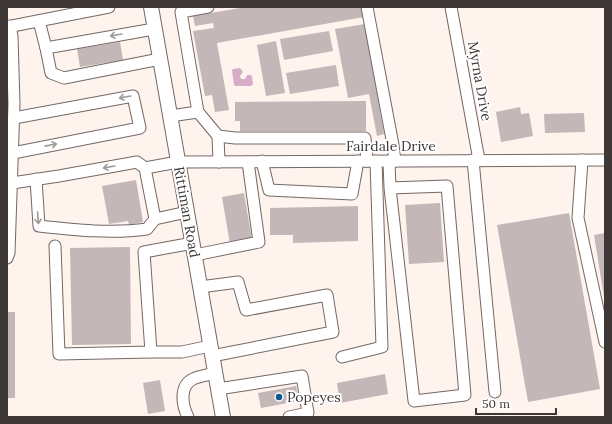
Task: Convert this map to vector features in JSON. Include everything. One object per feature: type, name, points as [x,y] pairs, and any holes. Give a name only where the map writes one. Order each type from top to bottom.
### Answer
[{"type":"main road","name":"Rittiman Road","points":[[150,7],[223,417]]},
{"type":"street","points":[[7,258],[9,253],[12,182],[10,152],[14,118],[9,26],[78,10],[109,7]]},
{"type":"street","points":[[208,7],[181,12],[198,112],[218,136],[219,162]]},
{"type":"street","points":[[367,7],[393,145],[390,188],[414,402],[465,395],[447,186],[390,188]]},
{"type":"street","name":"Myrna Drive","points":[[451,7],[476,160],[495,392]]},
{"type":"street","points":[[39,20],[51,47],[51,73],[64,78],[160,58]]},
{"type":"street","points":[[51,47],[154,29]]},
{"type":"street","points":[[10,152],[140,128],[133,96],[14,118]]},
{"type":"street","points":[[170,116],[198,112]]},
{"type":"street","points":[[218,136],[235,138],[366,138],[382,347],[342,357]]},
{"type":"street","points":[[582,160],[578,218],[605,342]]},
{"type":"street","name":"Fairdale Drive","points":[[145,168],[178,162],[605,160]]},
{"type":"street","points":[[262,161],[269,190],[352,194],[367,161]]},
{"type":"street","points":[[12,182],[137,162],[145,168],[155,219]]},
{"type":"street","points":[[152,352],[144,252],[194,249],[259,242],[248,162]]},
{"type":"street","points":[[36,179],[39,226],[71,230],[129,232],[147,229],[155,219],[187,212]]},
{"type":"street","points":[[55,246],[59,354],[211,351],[333,332],[327,295],[246,310],[238,282],[200,287]]},
{"type":"street","points":[[188,417],[183,397],[184,387],[192,379],[215,373]]},
{"type":"street","points":[[218,389],[302,376],[308,413],[289,417]]},
{"type":"shaded area","points":[[240,68],[243,72],[240,76],[241,79],[245,79],[247,75],[251,75],[253,84],[251,86],[234,85],[232,70]]},
{"type":"building","points":[[246,7],[362,7],[364,17],[217,43],[229,110],[215,112],[212,95],[205,96],[193,31],[214,28],[213,23],[195,26],[193,16]]},
{"type":"building","points":[[365,24],[384,134],[377,136],[369,94],[348,98],[335,29]]},
{"type":"building","points":[[329,31],[333,51],[284,60],[280,39]]},
{"type":"building","points":[[276,41],[285,93],[266,96],[257,45]]},
{"type":"building","points":[[120,42],[123,60],[80,67],[77,49]]},
{"type":"building","points":[[336,65],[339,86],[290,94],[286,73]]},
{"type":"building","points":[[366,101],[366,131],[240,131],[240,121],[235,121],[235,102]]},
{"type":"building","points":[[520,107],[521,114],[529,113],[533,136],[501,142],[496,112]]},
{"type":"building","points":[[584,113],[585,132],[545,133],[544,114]]},
{"type":"building","points":[[136,180],[143,222],[129,225],[128,221],[109,224],[102,186]]},
{"type":"building","points":[[244,193],[252,240],[230,244],[222,197]]},
{"type":"building","points":[[440,203],[444,262],[409,264],[405,205]]},
{"type":"building","points":[[358,206],[358,241],[293,243],[293,235],[270,235],[270,208]]},
{"type":"building","points":[[569,213],[600,389],[528,402],[497,225]]},
{"type":"building","points":[[605,233],[605,296],[604,297],[594,235]]},
{"type":"building","points":[[130,247],[131,344],[72,345],[70,248]]},
{"type":"building","points":[[7,312],[15,312],[15,398],[7,398]]},
{"type":"building","points":[[385,374],[388,394],[340,403],[337,383]]},
{"type":"building","points":[[160,380],[165,411],[148,414],[143,383]]},
{"type":"building","name":"Popeyes","points":[[296,386],[299,401],[261,408],[258,393]]},
{"type":"place","name":"Popeyes","points":[[279,397]]}]
